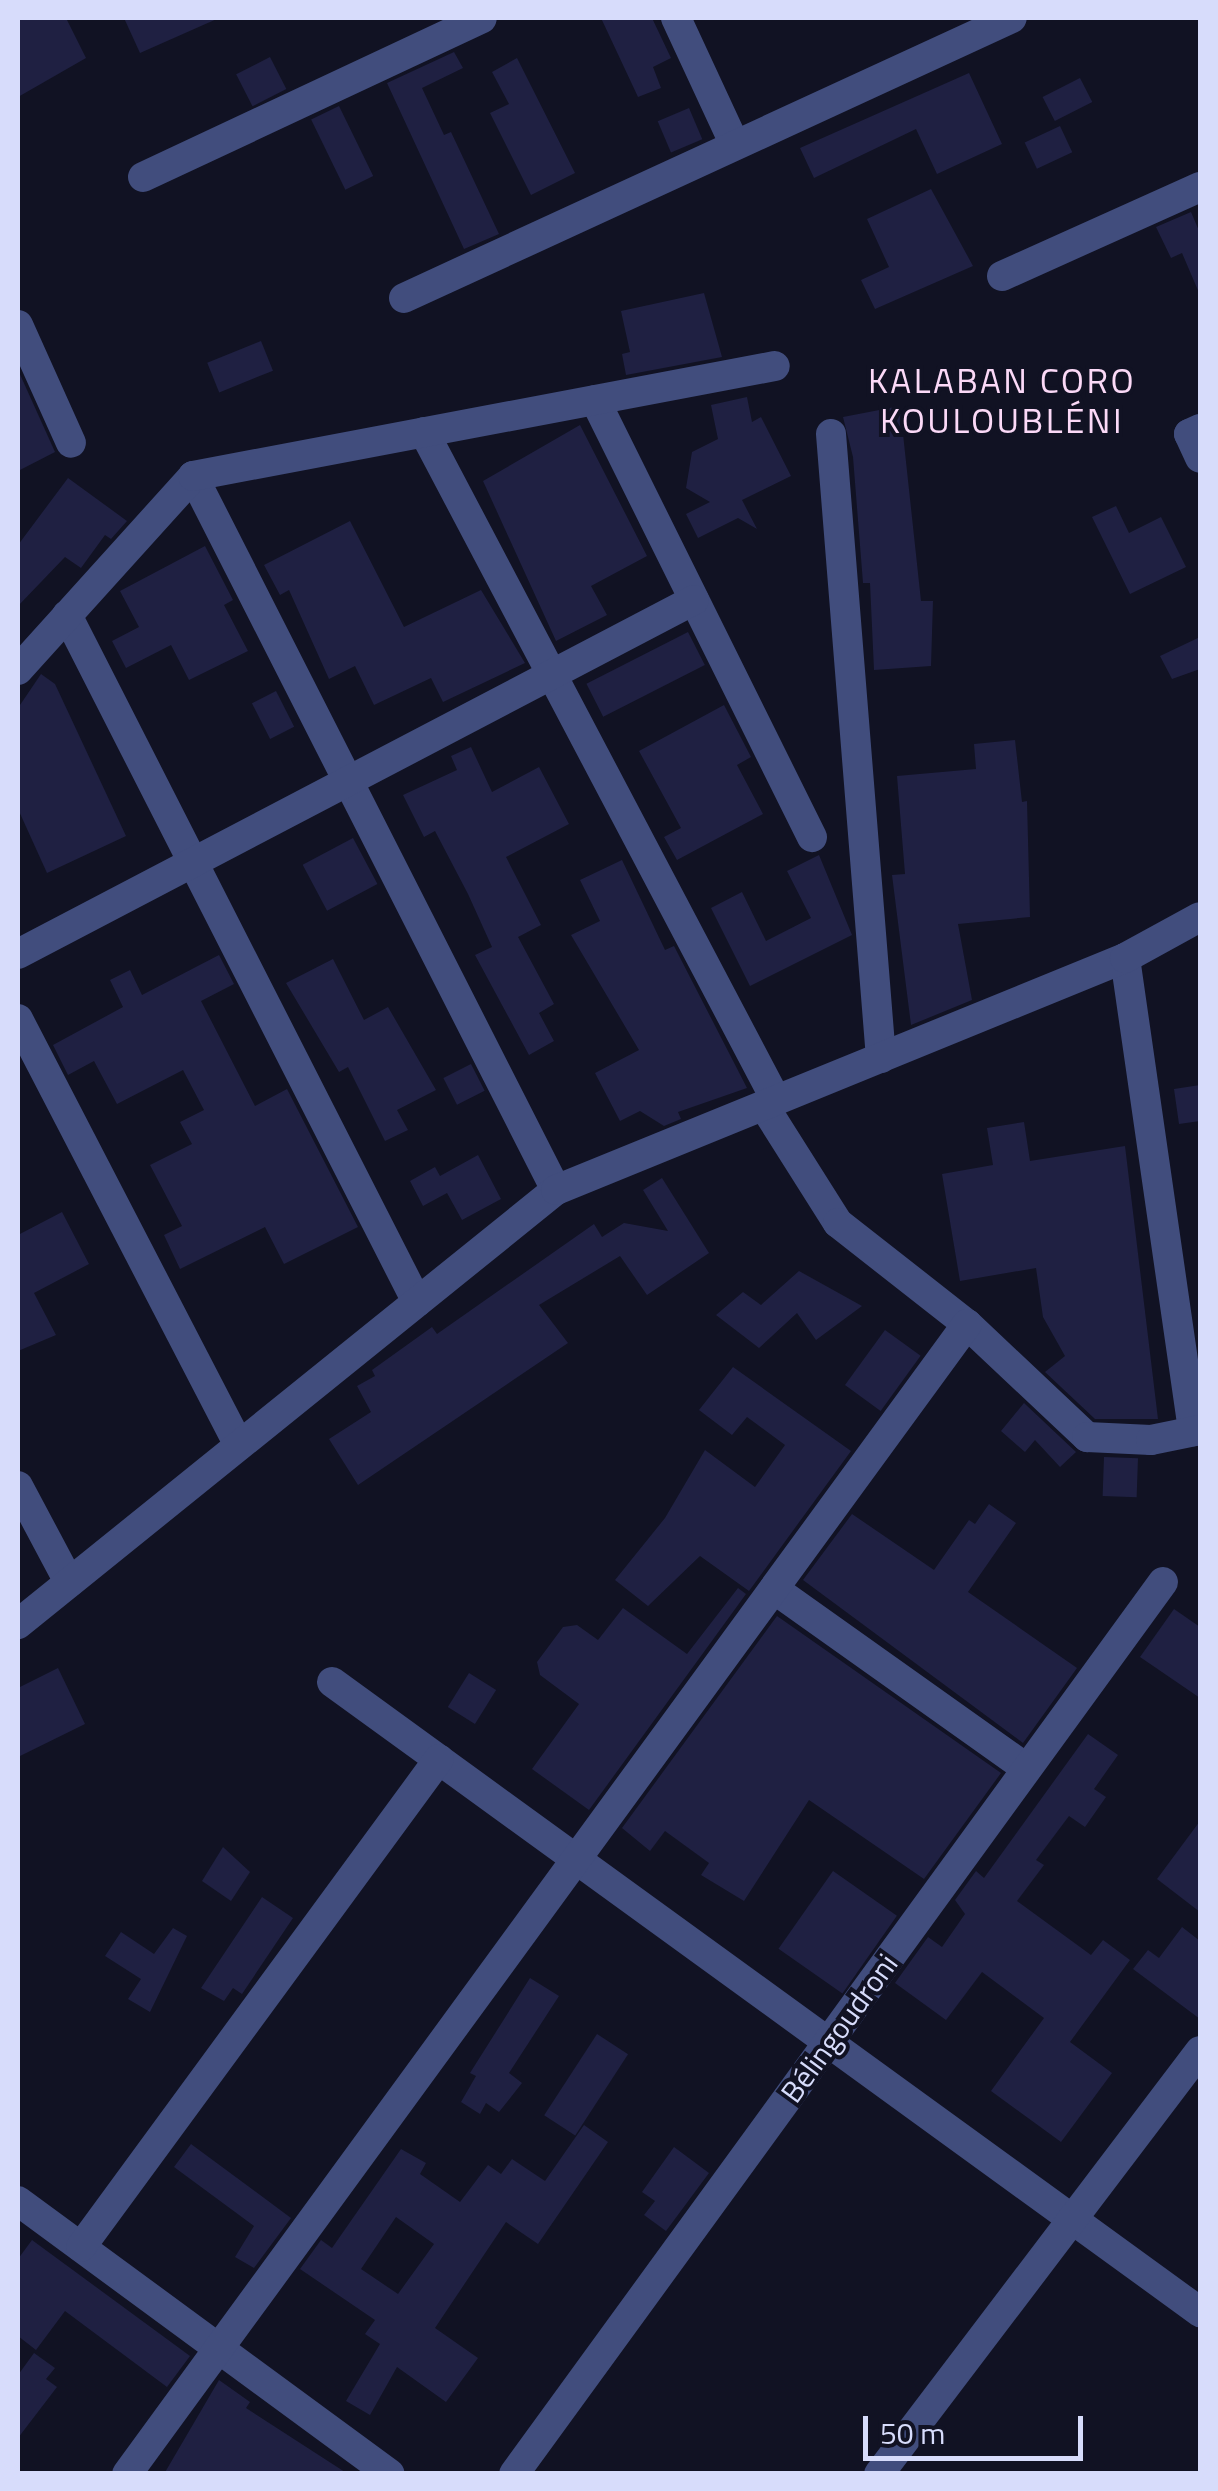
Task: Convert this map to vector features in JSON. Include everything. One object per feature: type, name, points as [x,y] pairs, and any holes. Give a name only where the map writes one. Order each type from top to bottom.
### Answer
[{"type":"street","points":[[143,177],[482,18]]},
{"type":"street","points":[[676,18],[735,145]]},
{"type":"street","points":[[404,298],[1012,18]]},
{"type":"street","points":[[1002,276],[1200,187]]},
{"type":"street","points":[[18,325],[71,443]]},
{"type":"street","points":[[18,670],[194,476],[775,366]]},
{"type":"street","points":[[595,400],[812,836]]},
{"type":"street","points":[[1200,429],[1189,434],[1200,458]]},
{"type":"street","points":[[424,432],[770,1103],[838,1224],[967,1324],[1087,1437],[1151,1440],[1197,1431],[1126,958]]},
{"type":"street","points":[[831,434],[882,1058]]},
{"type":"street","points":[[194,476],[556,1190]]},
{"type":"street","points":[[18,954],[694,600]]},
{"type":"street","points":[[67,615],[417,1302]]},
{"type":"street","points":[[18,1624],[556,1190],[1126,958],[1200,917]]},
{"type":"street","points":[[18,1019],[239,1446]]},
{"type":"street","points":[[127,2474],[967,1324]]},
{"type":"street","points":[[18,1486],[69,1582]]},
{"type":"street","name":"Bélingoudroni","points":[[514,2474],[1163,1582]]},
{"type":"street","points":[[774,1589],[1027,1769]]},
{"type":"street","points":[[332,1682],[1200,2312]]},
{"type":"street","points":[[80,2247],[439,1759]]},
{"type":"street","points":[[879,2474],[1200,2051]]},
{"type":"street","points":[[18,2201],[390,2474]]},
{"type":"building","points":[[18,18],[66,18],[86,58],[18,97]]},
{"type":"building","points":[[124,18],[219,18],[140,53]]},
{"type":"building","points":[[601,18],[652,18],[671,58],[653,67],[661,88],[638,97]]},
{"type":"building","points":[[454,52],[463,68],[422,88],[444,135],[451,132],[499,234],[464,249],[387,83]]},
{"type":"building","points":[[270,57],[286,89],[252,106],[236,74]]},
{"type":"building","points":[[517,58],[575,173],[531,195],[490,113],[509,104],[492,72]]},
{"type":"building","points":[[969,73],[1002,144],[937,174],[916,129],[814,178],[800,148]]},
{"type":"building","points":[[1080,78],[1092,102],[1055,121],[1043,97]]},
{"type":"building","points":[[339,106],[373,176],[345,190],[311,120]]},
{"type":"building","points":[[689,108],[702,139],[671,153],[658,121]]},
{"type":"building","points":[[1060,126],[1072,152],[1037,169],[1025,142]]},
{"type":"building","points":[[931,189],[973,266],[875,309],[861,280],[889,267],[867,219]]},
{"type":"building","points":[[1191,212],[1200,233],[1200,295],[1182,253],[1171,258],[1156,227]]},
{"type":"building","points":[[704,293],[722,357],[626,375],[622,354],[630,352],[621,311]]},
{"type":"building","points":[[261,341],[273,371],[219,392],[207,363]]},
{"type":"building","points":[[18,370],[55,452],[18,471]]},
{"type":"building","points":[[747,397],[752,422],[761,417],[791,476],[742,500],[757,529],[738,518],[698,538],[686,514],[710,502],[686,488],[692,452],[718,439],[711,405]]},
{"type":"building","points":[[900,406],[921,601],[933,601],[931,666],[874,670],[870,583],[863,583],[853,457],[843,417]]},
{"type":"building","points":[[580,425],[647,556],[591,586],[607,615],[556,641],[483,481]]},
{"type":"building","points":[[68,478],[127,521],[111,539],[105,535],[81,568],[65,557],[18,606],[18,545]]},
{"type":"building","points":[[1116,506],[1129,533],[1161,517],[1186,567],[1130,594],[1092,517]]},
{"type":"building","points":[[350,521],[404,627],[481,590],[525,663],[443,702],[431,678],[374,705],[355,666],[329,679],[289,590],[280,595],[264,565]]},
{"type":"building","points":[[205,546],[233,600],[224,605],[248,651],[189,680],[171,645],[126,668],[112,641],[139,627],[120,591]]},
{"type":"building","points":[[688,632],[705,665],[603,717],[586,684]]},
{"type":"building","points":[[1200,637],[1200,669],[1172,679],[1160,656]]},
{"type":"building","points":[[41,674],[55,684],[126,836],[47,873],[18,809],[18,708]]},
{"type":"building","points":[[276,691],[294,727],[270,739],[252,703]]},
{"type":"building","points":[[724,705],[751,757],[737,765],[763,814],[677,860],[664,837],[681,828],[639,751]]},
{"type":"building","points":[[1015,740],[1022,802],[1027,801],[1030,917],[958,924],[972,1000],[911,1025],[892,875],[905,874],[897,776],[976,769],[974,744]]},
{"type":"building","points":[[471,747],[492,792],[539,767],[569,824],[506,857],[541,925],[518,937],[554,1004],[539,1013],[554,1041],[529,1055],[475,955],[492,947],[468,894],[435,831],[424,837],[403,795],[457,770],[451,756]]},
{"type":"building","points":[[353,838],[377,884],[327,911],[303,865]]},
{"type":"building","points":[[819,855],[852,935],[750,986],[711,908],[742,892],[766,941],[811,918],[787,871]]},
{"type":"building","points":[[622,860],[665,950],[674,946],[747,1088],[678,1112],[681,1119],[664,1126],[640,1111],[620,1121],[595,1073],[639,1050],[571,935],[600,921],[580,880]]},
{"type":"building","points":[[219,955],[234,984],[201,1001],[255,1106],[287,1089],[358,1227],[284,1264],[265,1227],[180,1269],[164,1235],[182,1226],[150,1165],[192,1144],[180,1122],[204,1110],[183,1070],[117,1104],[94,1061],[68,1075],[53,1045],[123,1007],[110,980],[130,970],[142,995]]},
{"type":"building","points":[[333,959],[364,1020],[388,1007],[436,1090],[397,1110],[408,1130],[385,1141],[348,1067],[339,1072],[286,983]]},
{"type":"building","points":[[471,1064],[485,1091],[457,1105],[443,1078]]},
{"type":"building","points":[[1200,1085],[1200,1121],[1179,1124],[1174,1089]]},
{"type":"building","points":[[1024,1122],[1030,1161],[1125,1146],[1158,1419],[1095,1419],[1045,1372],[1065,1356],[1043,1317],[1036,1268],[960,1281],[942,1174],[993,1165],[987,1128]]},
{"type":"building","points":[[478,1155],[501,1199],[462,1220],[447,1193],[423,1206],[410,1181],[435,1167],[440,1176]]},
{"type":"building","points":[[662,1178],[709,1253],[647,1295],[620,1256],[539,1305],[568,1343],[358,1485],[329,1439],[371,1412],[357,1386],[375,1376],[372,1370],[432,1327],[437,1334],[594,1224],[602,1237],[624,1223],[668,1231],[643,1190]]},
{"type":"building","points":[[62,1212],[89,1264],[34,1293],[56,1335],[18,1351],[18,1235]]},
{"type":"building","points":[[799,1271],[862,1306],[816,1340],[797,1313],[759,1348],[716,1315],[743,1292],[761,1305]]},
{"type":"building","points":[[885,1330],[921,1356],[881,1411],[845,1385]]},
{"type":"building","points":[[733,1367],[851,1451],[749,1591],[700,1556],[648,1606],[615,1580],[665,1518],[705,1450],[755,1487],[785,1445],[747,1417],[732,1435],[699,1410]]},
{"type":"building","points":[[1024,1403],[1076,1452],[1060,1467],[1035,1440],[1025,1452],[1001,1431]]},
{"type":"building","points":[[1104,1457],[1138,1458],[1137,1497],[1103,1496]]},
{"type":"building","points":[[989,1504],[1016,1523],[968,1592],[1077,1668],[1023,1743],[803,1580],[852,1514],[934,1570],[969,1520],[975,1524]]},
{"type":"building","points":[[738,1588],[746,1594],[589,1810],[532,1769],[579,1704],[540,1675],[537,1662],[563,1627],[577,1625],[598,1640],[623,1608],[687,1654]]},
{"type":"building","points":[[1174,1609],[1200,1627],[1200,1698],[1140,1657]]},
{"type":"building","points":[[777,1616],[1001,1773],[924,1879],[809,1800],[744,1901],[701,1875],[709,1863],[665,1831],[650,1851],[622,1828]]},
{"type":"building","points":[[58,1668],[85,1724],[18,1757],[18,1688]]},
{"type":"building","points":[[469,1673],[496,1690],[475,1724],[448,1707]]},
{"type":"building","points":[[1088,1734],[1118,1755],[1094,1789],[1106,1797],[1085,1827],[1069,1816],[1036,1860],[1044,1865],[1017,1901],[1091,1955],[1103,1940],[1130,1960],[1070,2042],[1112,2073],[1061,2142],[991,2091],[1044,2018],[982,1972],[946,2020],[895,1983],[928,1937],[942,1947],[965,1914],[955,1900],[976,1871],[984,1878]]},
{"type":"building","points":[[1200,1821],[1200,1912],[1157,1879]]},
{"type":"building","points":[[223,1847],[250,1872],[231,1901],[202,1881]]},
{"type":"building","points":[[833,1871],[897,1916],[842,1994],[779,1949]]},
{"type":"building","points":[[262,1897],[293,1918],[242,1994],[233,1988],[224,2001],[201,1988]]},
{"type":"building","points":[[1182,1927],[1200,1941],[1200,2019],[1133,1969],[1148,1950],[1159,1958]]},
{"type":"building","points":[[173,1928],[187,1936],[150,2012],[128,1999],[141,1979],[105,1956],[121,1932],[154,1954]]},
{"type":"building","points":[[530,1978],[559,1996],[509,2073],[522,2083],[499,2112],[486,2103],[480,2114],[461,2102],[476,2076],[470,2073]]},
{"type":"building","points":[[597,2034],[628,2054],[575,2136],[544,2115]]},
{"type":"building","points":[[584,2125],[608,2142],[538,2244],[506,2222],[435,2328],[478,2358],[446,2402],[397,2367],[370,2415],[346,2401],[380,2344],[365,2334],[375,2320],[300,2269],[321,2240],[332,2248],[401,2149],[426,2163],[420,2174],[460,2202],[488,2165],[501,2174],[512,2159],[545,2181]],"holes":[[[396,2217],[434,2244],[398,2294],[361,2269]]]},
{"type":"building","points":[[191,2144],[291,2218],[254,2268],[235,2257],[254,2226],[174,2167]]},
{"type":"building","points":[[674,2147],[709,2173],[666,2231],[644,2215],[655,2201],[642,2192]]},
{"type":"building","points":[[32,2240],[190,2356],[167,2387],[65,2311],[36,2350],[18,2336],[18,2259]]},
{"type":"building","points":[[34,2353],[55,2368],[46,2379],[57,2387],[18,2438],[18,2375]]},
{"type":"building","points":[[219,2380],[250,2402],[246,2408],[348,2474],[164,2474]]},
{"type":"district","name":"KALABAN CORO KOULOUBLÉNI","points":[[1002,400]]}]
